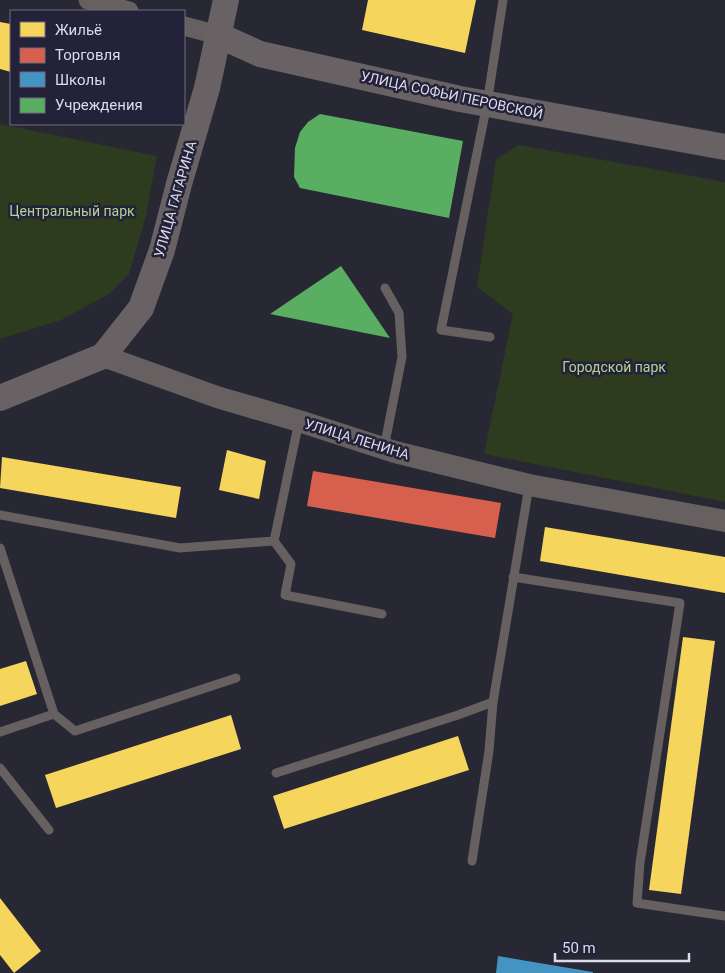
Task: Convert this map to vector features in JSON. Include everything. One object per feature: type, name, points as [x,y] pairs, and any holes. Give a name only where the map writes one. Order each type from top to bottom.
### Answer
[{"type":"main road","name":"УЛИЦА ГАГАРИНА","points":[[103,356],[141,308],[162,250],[207,88],[226,0]]},
{"type":"main road","name":"УЛИЦА СОФЬИ ПЕРОВСКОЙ","points":[[218,35],[260,54],[487,104],[725,147]]},
{"type":"main road","points":[[0,398],[103,356]]},
{"type":"street","points":[[88,0],[125,10]]},
{"type":"street","name":"УЛИЦА СОФЬИ ПЕРОВСКОЙ","points":[[185,26],[218,35]]},
{"type":"street","name":"УЛИЦА ЛЕНИНА","points":[[103,356],[217,397],[384,448],[529,486],[725,521]]},
{"type":"lane","points":[[490,337],[441,330],[487,104],[503,0]]},
{"type":"lane","points":[[384,448],[402,357],[399,313],[385,288]]},
{"type":"lane","points":[[299,421],[274,541],[291,564],[285,595],[382,614]]},
{"type":"lane","points":[[472,861],[489,751],[493,702],[529,486]]},
{"type":"lane","points":[[0,515],[180,548],[274,541]]},
{"type":"lane","points":[[0,548],[54,714],[75,731],[236,678]]},
{"type":"lane","points":[[513,577],[680,603],[640,863],[637,903],[725,916]]},
{"type":"lane","points":[[276,774],[493,702]]},
{"type":"lane","points":[[0,732],[54,714]]},
{"type":"lane","points":[[0,768],[49,830]]},
{"type":"green space","name":"Центральный парк","points":[[0,124],[157,156],[145,220],[129,274],[109,294],[61,320],[0,339]]},
{"type":"green space","name":"Городской парк","points":[[519,145],[725,182],[725,502],[484,454],[513,314],[477,287],[496,159]]},
{"type":"building: Жильё","points":[[368,0],[476,0],[465,53],[362,30]]},
{"type":"building: Жильё","points":[[0,22],[10,24],[10,72],[0,69]]},
{"type":"building: Жильё","points":[[227,450],[266,461],[259,499],[219,490]]},
{"type":"building: Жильё","points":[[2,457],[181,487],[176,518],[0,488]]},
{"type":"building: Жильё","points":[[545,527],[725,557],[725,593],[540,561]]},
{"type":"building: Жильё","points":[[683,637],[715,641],[681,894],[649,890]]},
{"type":"building: Жильё","points":[[26,661],[37,694],[0,706],[0,669]]},
{"type":"building: Жильё","points":[[231,715],[241,749],[56,808],[45,775]]},
{"type":"building: Жильё","points":[[458,736],[469,770],[284,829],[273,796]]},
{"type":"building: Жильё","points":[[0,898],[41,951],[14,973],[0,955]]},
{"type":"building: Торговля","points":[[313,471],[501,503],[495,538],[307,506]]},
{"type":"building: Школы","points":[[498,956],[593,972],[593,973],[496,973]]},
{"type":"building: Учреждения","points":[[320,114],[463,141],[449,218],[300,188],[294,177],[295,148],[300,132],[308,122]]},
{"type":"building: Учреждения","points":[[341,266],[390,338],[270,314]]}]
